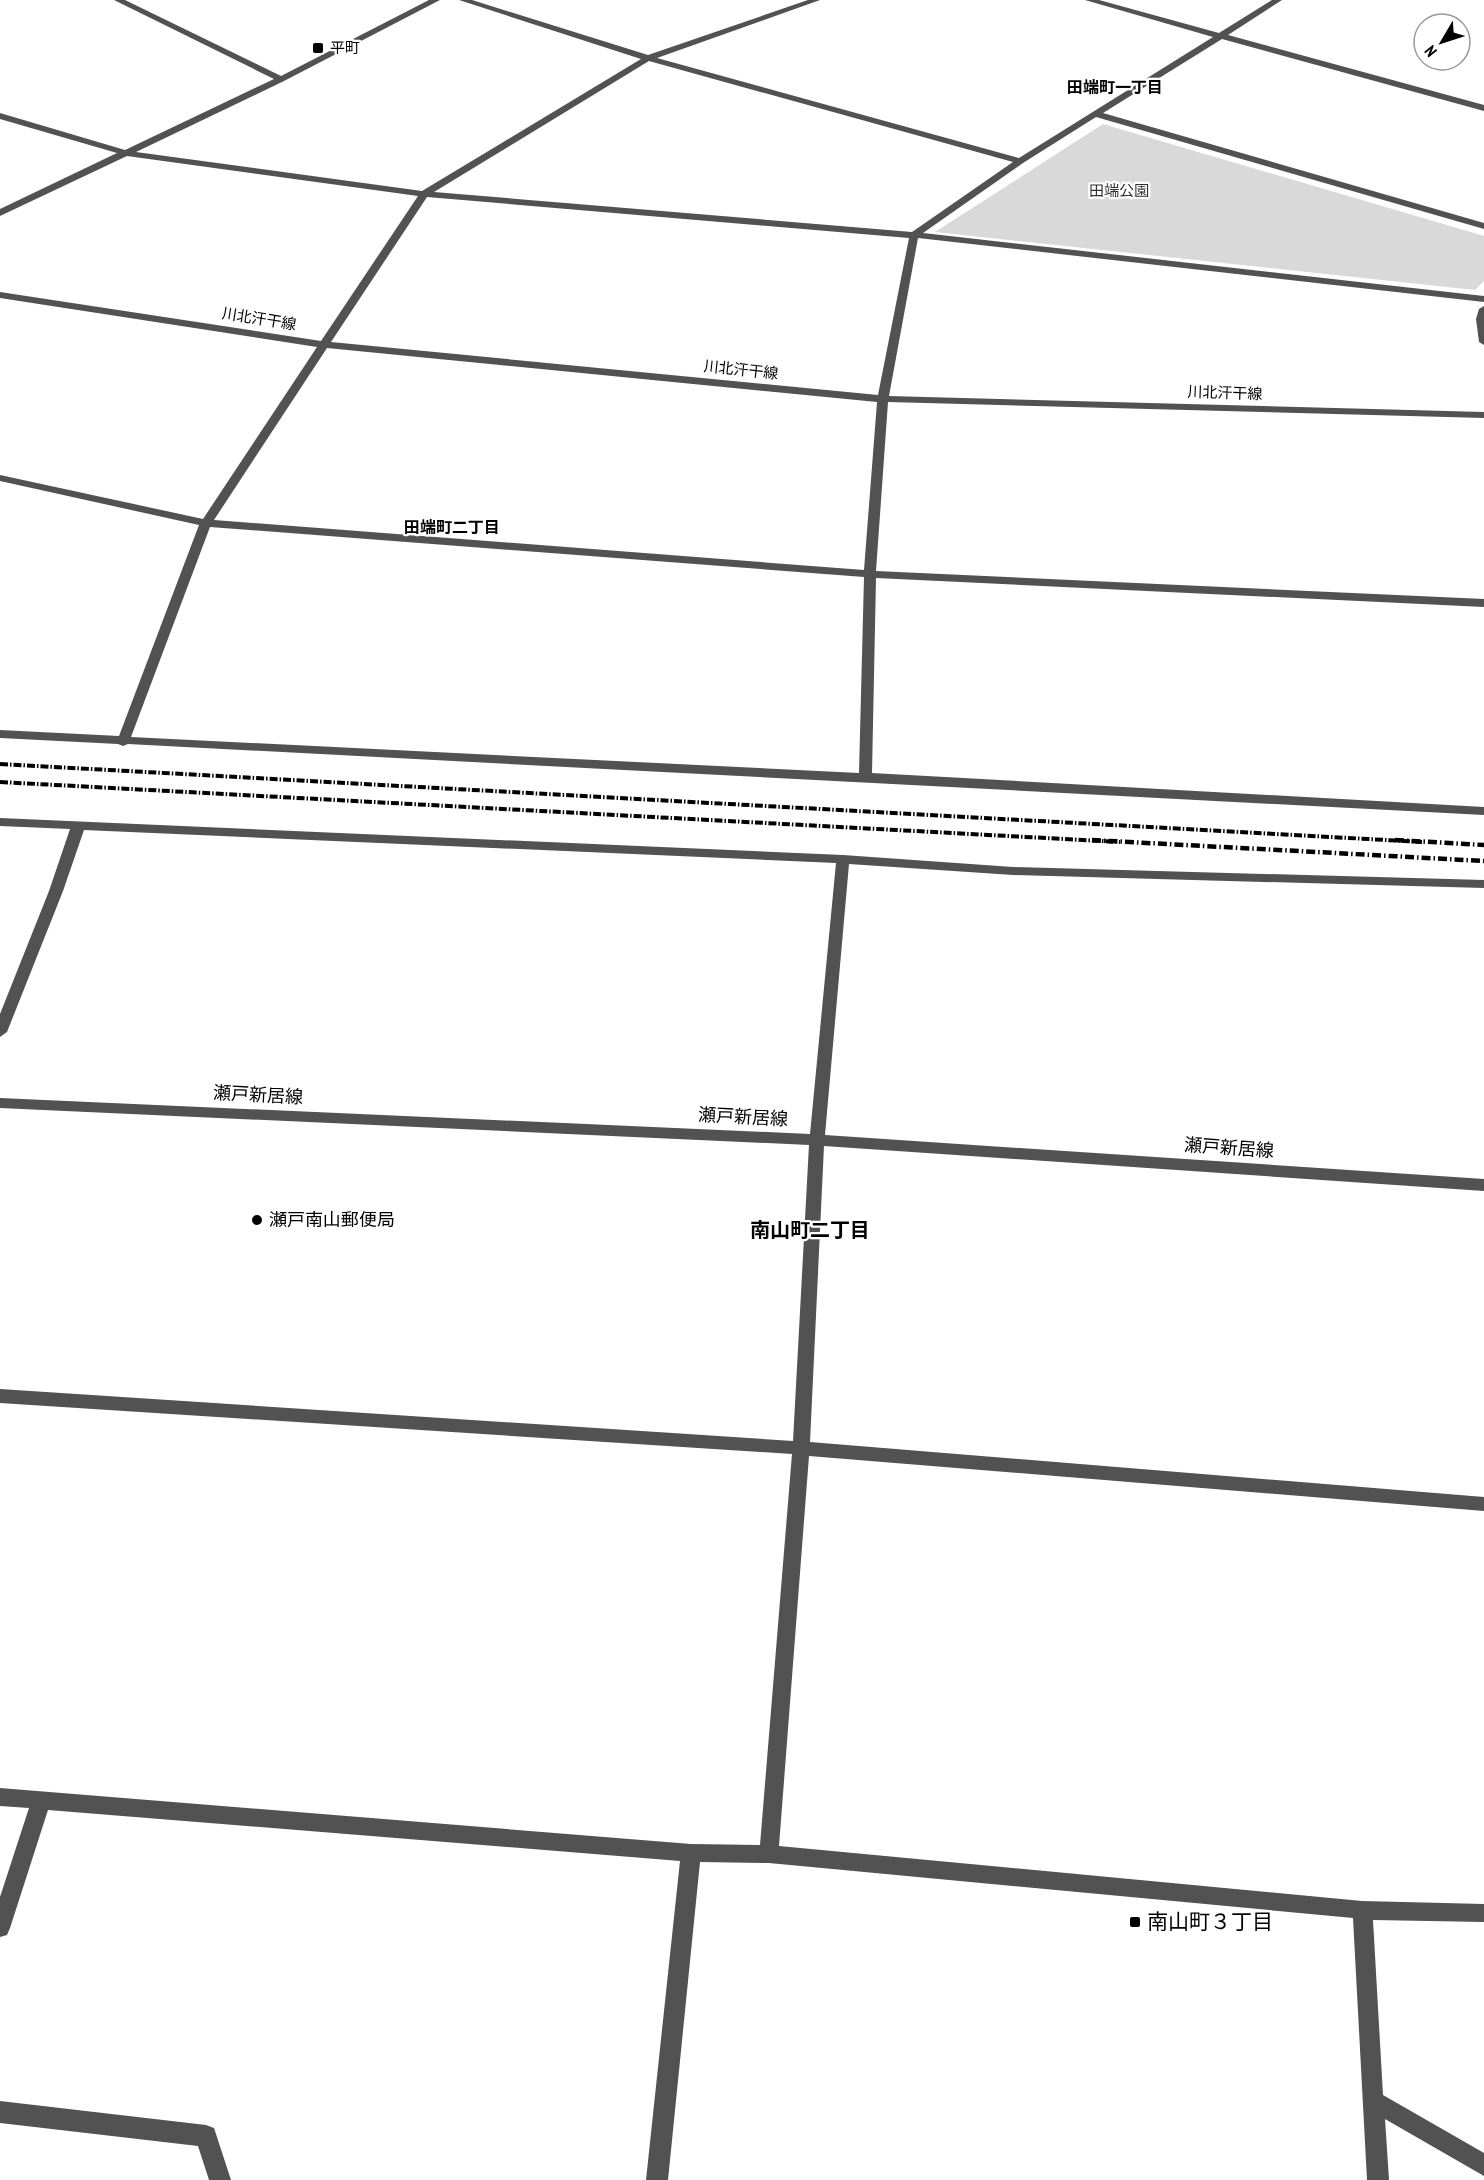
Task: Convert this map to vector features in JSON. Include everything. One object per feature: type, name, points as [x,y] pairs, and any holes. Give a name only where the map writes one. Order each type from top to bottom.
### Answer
[{"type":"street","points":[[118,0],[281,79]]},
{"type":"street","points":[[0,213],[281,79],[436,0]]},
{"type":"street","points":[[463,0],[648,58],[1020,161]]},
{"type":"street","points":[[123,742],[206,524],[424,194],[648,58],[816,0]]},
{"type":"street","points":[[1089,0],[1484,108]]},
{"type":"street","points":[[865,777],[870,574],[883,399],[914,235],[1020,161],[1224,36],[1278,0]]},
{"type":"street","points":[[1095,114],[1484,226]]},
{"type":"street","points":[[0,116],[126,153],[424,194],[914,235],[1484,299]]},
{"type":"street","name":"川北汗干線","points":[[0,295],[324,345],[883,399],[1484,415]]},
{"type":"street","points":[[1484,309],[1481,319],[1484,342]]},
{"type":"street","points":[[0,478],[206,524],[870,574],[1484,603]]},
{"type":"street","points":[[0,734],[123,742],[865,777],[1484,811]]},
{"type":"street","points":[[0,822],[790,859],[843,859],[1013,871],[1484,884]]},
{"type":"street","points":[[0,1032],[56,891],[78,827]]},
{"type":"street","points":[[769,1854],[801,1448],[817,1140],[843,859]]},
{"type":"street","name":"瀬戸新居線","points":[[0,1103],[817,1140],[1484,1185]]},
{"type":"street","points":[[0,1396],[801,1448],[1484,1504]]},
{"type":"street","points":[[0,1797],[691,1853],[769,1854],[1362,1910],[1484,1914]]},
{"type":"street","points":[[0,1928],[41,1800]]},
{"type":"street","points":[[657,2180],[691,1853]]},
{"type":"street","points":[[1362,1910],[1378,2180]]},
{"type":"street","points":[[1374,2101],[1484,2165]]},
{"type":"street","points":[[0,2112],[206,2136],[220,2180]]},
{"type":"green space","name":"田端公園","points":[[1103,124],[1484,236],[1484,281],[1475,290],[935,232]]},
{"type":"railway","points":[[0,764],[1422,842]]},
{"type":"railway","points":[[0,782],[1120,842]]},
{"type":"railway","points":[[1092,840],[1484,861]]},
{"type":"railway","points":[[1395,840],[1484,845]]},
{"type":"place","name":"平町","points":[[318,48]]},
{"type":"place","name":"瀬戸南山郵便局","points":[[257,1220]]},
{"type":"place","name":"南山町３丁目","points":[[1135,1922]]},
{"type":"district","name":"田端町一丁目","points":[[1115,87]]},
{"type":"district","name":"田端町二丁目","points":[[452,527]]},
{"type":"district","name":"南山町二丁目","points":[[810,1230]]}]
